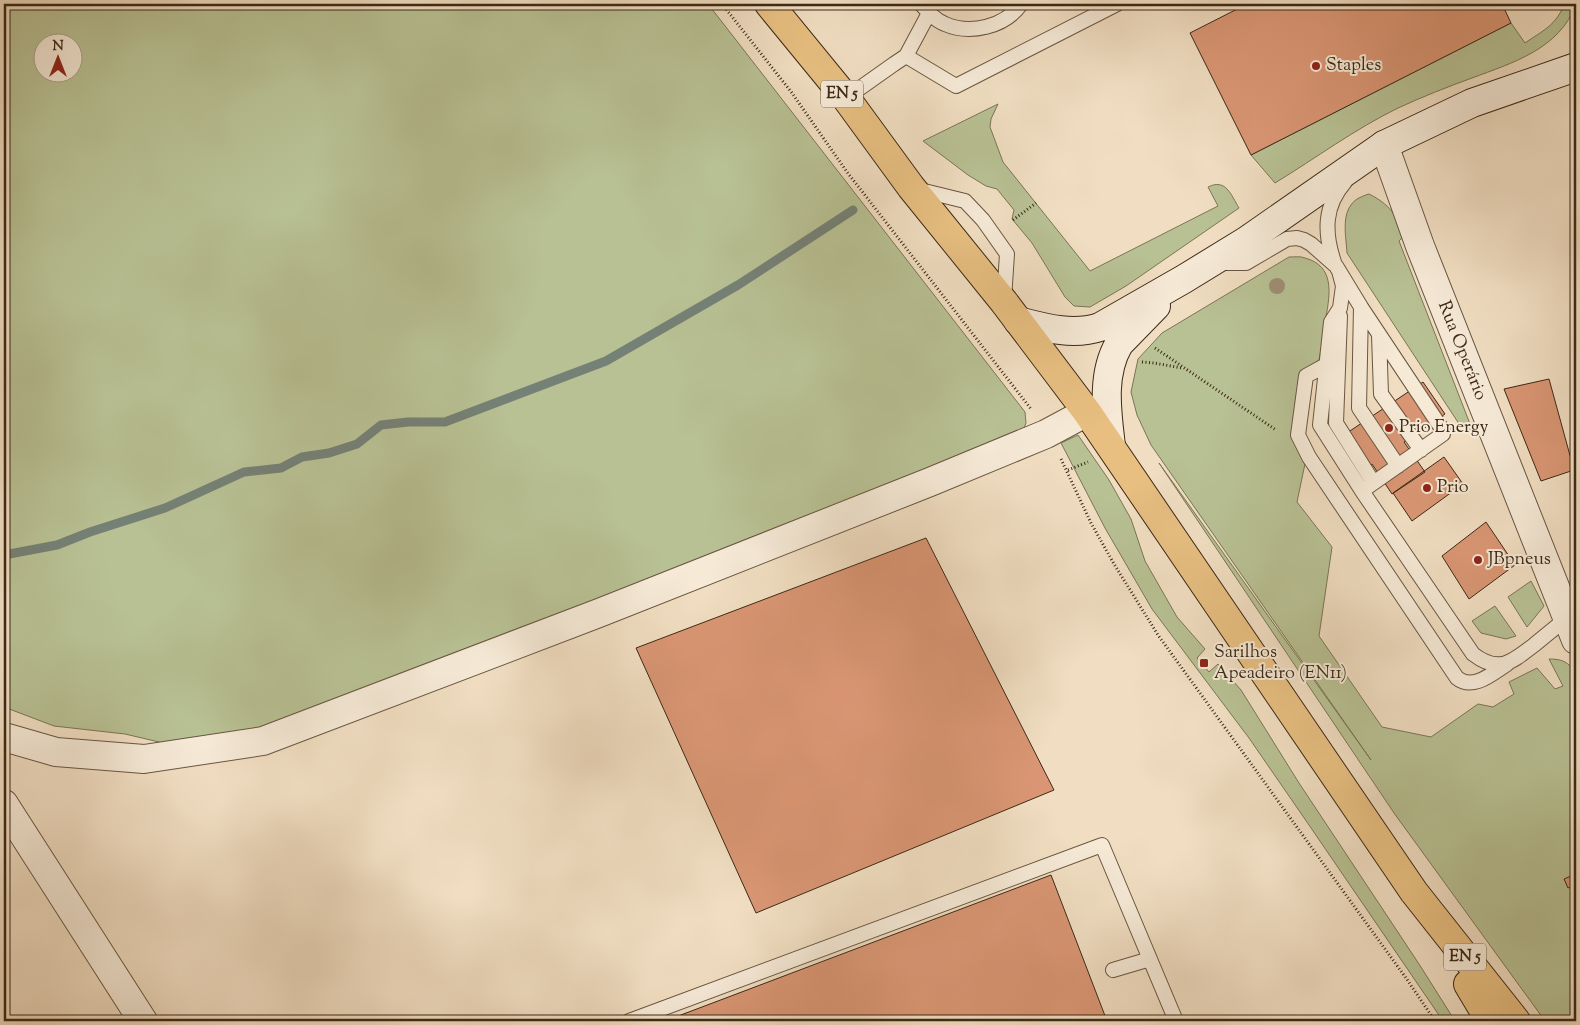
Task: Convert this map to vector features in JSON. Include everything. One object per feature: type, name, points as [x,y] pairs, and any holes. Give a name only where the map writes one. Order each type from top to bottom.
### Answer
[{"type":"main road","name":"EN 5","points":[[769,4],[846,98],[910,187],[1011,312],[1087,412],[1103,453],[1240,638],[1414,892],[1490,1021]]},
{"type":"main road","name":"EN 5","points":[[1414,892],[1516,1021]]},
{"type":"street","points":[[1011,312],[1048,329],[1063,331],[1091,330],[1184,279],[1269,226],[1384,145],[1472,103],[1576,67]]},
{"type":"street","name":"Rua Operário","points":[[1384,145],[1420,246],[1572,629]]},
{"type":"street","points":[[1103,453],[1106,392],[1115,351],[1130,332],[1184,279]]},
{"type":"street","points":[[4,737],[56,752],[144,759],[263,741],[599,613],[930,482],[1046,434],[1087,412]]},
{"type":"street","points":[[4,804],[143,1021]]},
{"type":"lane","points":[[846,98],[906,56],[925,8],[945,24],[964,29],[984,28],[1002,21],[1021,4]]},
{"type":"lane","points":[[906,56],[956,86],[1117,4]]},
{"type":"lane","points":[[1351,168],[1350,177],[1337,191],[1332,200],[1327,237],[1343,286],[1340,308],[1336,423],[1368,486],[1473,654],[1480,659],[1495,664],[1516,659]]},
{"type":"lane","points":[[910,187],[965,201],[984,220],[1007,254],[1011,312]]},
{"type":"lane","points":[[1208,264],[1246,263],[1287,239],[1297,238],[1311,244],[1337,269],[1360,307],[1444,431],[1443,434],[1421,450],[1368,486]]},
{"type":"lane","points":[[1360,307],[1359,408],[1398,466]]},
{"type":"lane","points":[[1340,308],[1331,322],[1320,425],[1368,486]]},
{"type":"lane","points":[[1379,335],[1381,394],[1421,450]]},
{"type":"lane","points":[[1326,366],[1306,376],[1298,434],[1309,457],[1457,678],[1466,683],[1473,683],[1572,629]]},
{"type":"lane","points":[[629,1021],[1102,845],[1176,1021]]},
{"type":"lane","points":[[1113,970],[1150,959]]},
{"type":"path","points":[[722,4],[792,93],[847,172],[1021,394],[1040,421],[1068,470],[1091,523],[1158,635],[1406,978],[1435,1021]]},
{"type":"path","points":[[1013,220],[1036,203]]},
{"type":"path","points":[[1154,348],[1278,431]]},
{"type":"path","points":[[1136,362],[1154,362],[1184,368]]},
{"type":"path","points":[[1068,470],[1103,453]]},
{"type":"green space","points":[[4,4],[708,4],[1025,412],[1026,423],[1020,438],[266,727],[176,746],[125,734],[54,726],[4,707]]},
{"type":"green space","points":[[1564,4],[1576,4],[1569,19],[1547,43],[1533,52],[1518,60],[1382,116],[1275,183],[1251,155],[1511,23],[1525,43],[1553,22]]},
{"type":"green space","points":[[998,104],[991,119],[990,127],[1003,162],[1090,271],[1218,206],[1208,187],[1214,185],[1224,186],[1239,208],[1126,286],[1090,307],[1074,306],[1065,297],[1032,243],[1012,219],[1014,210],[997,189],[986,186],[968,175],[923,141]]},
{"type":"green space","points":[[1369,194],[1387,206],[1395,216],[1404,236],[1399,241],[1472,429],[1465,433],[1347,253],[1345,224],[1348,210],[1357,199]]},
{"type":"green space","points":[[1289,257],[1303,257],[1322,267],[1326,274],[1329,290],[1319,360],[1301,372],[1306,459],[1297,502],[1332,547],[1319,636],[1382,727],[1431,737],[1478,704],[1493,707],[1514,694],[1509,682],[1537,668],[1555,689],[1563,686],[1549,659],[1565,662],[1576,673],[1576,1021],[1545,1021],[1394,813],[1159,463],[1371,760],[1151,445],[1137,415],[1131,392],[1138,359],[1162,333]]},
{"type":"green space","points":[[1078,435],[1109,480],[1131,519],[1145,561],[1177,617],[1205,649],[1197,658],[1209,672],[1218,664],[1241,690],[1299,783],[1455,1021],[1443,1021],[1249,738],[1152,609],[1105,528],[1061,443]]},
{"type":"green space","points":[[1531,581],[1544,606],[1527,627],[1508,597]]},
{"type":"green space","points":[[1495,606],[1516,636],[1506,639],[1481,633],[1472,621]]},
{"type":"building","name":"Staples","points":[[1247,4],[1502,4],[1511,23],[1251,155],[1190,33]]},
{"type":"building","points":[[1549,379],[1574,470],[1541,481],[1504,389]]},
{"type":"building","name":"Prio Energy","points":[[1423,382],[1445,414],[1404,442],[1425,472],[1392,494],[1372,464],[1351,479],[1329,445]]},
{"type":"building","points":[[1444,457],[1463,484],[1412,521],[1393,493]]},
{"type":"building","name":"JBpneus","points":[[1486,522],[1515,565],[1469,599],[1442,556]]},
{"type":"building","points":[[926,538],[1054,790],[756,913],[636,648]]},
{"type":"building","points":[[1576,874],[1576,884],[1568,888],[1564,879]]},
{"type":"building","points":[[1051,875],[1107,1021],[665,1021]]},
{"type":"waterway","points":[[4,555],[57,545],[90,532],[165,508],[244,472],[281,468],[302,457],[329,453],[357,444],[381,425],[408,422],[445,422],[606,361],[738,285],[853,210]]},
{"type":"place","name":"Staples","points":[[1316,66]]},
{"type":"place","name":"Prio Energy","points":[[1389,428]]},
{"type":"place","name":"Prio","points":[[1427,488]]},
{"type":"place","name":"JBpneus","points":[[1478,560]]},
{"type":"place","name":"Sarilhos Apeadeiro (EN11)","points":[[1204,663]]}]
